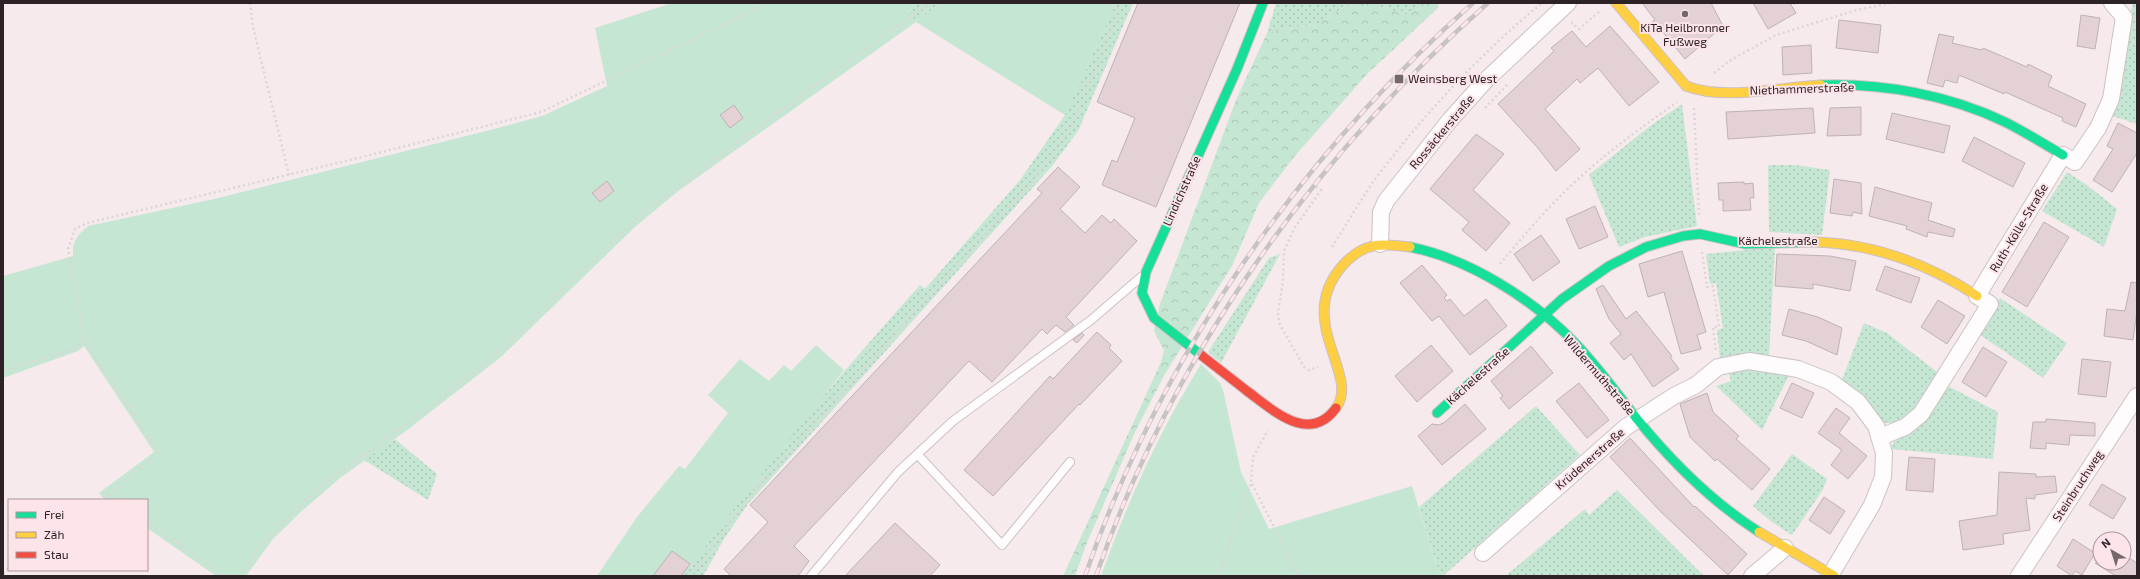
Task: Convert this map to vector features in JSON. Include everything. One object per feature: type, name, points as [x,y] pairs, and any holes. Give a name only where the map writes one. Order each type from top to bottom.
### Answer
[{"type":"street","name":"Lindichstraße","points":[[1207,359],[1154,318],[1142,293],[1146,272],[1236,69],[1263,3]]},
{"type":"street","name":"Rossäckerstraße","points":[[1380,244],[1381,212],[1386,201],[1450,120],[1485,81],[1568,3]]},
{"type":"street","name":"Niethammerstraße","points":[[1616,3],[1686,86],[1693,89],[1717,94],[1845,85],[1886,89],[1923,95],[1962,105],[1998,118],[2063,155]]},
{"type":"street","points":[[2063,155],[2075,162],[2098,128],[2110,99],[2124,17],[2112,3]]},
{"type":"street","name":"Ruth-Kölle-Straße","points":[[1977,296],[2063,155]]},
{"type":"street","name":"Kächelestraße","points":[[1437,413],[1561,300],[1589,278],[1624,257],[1665,240],[1700,234],[1744,244],[1796,240],[1841,243],[1888,252],[1918,262],[1955,280],[1977,296]]},
{"type":"street","name":"Wildermuthstraße","points":[[1207,359],[1277,414],[1303,425],[1325,420],[1338,407],[1342,389],[1323,315],[1327,291],[1347,260],[1363,249],[1380,244],[1405,246],[1441,255],[1489,277],[1545,316],[1575,343],[1658,444],[1710,495],[1765,537],[1833,575]]},
{"type":"street","points":[[1880,437],[1905,427],[1913,422],[1926,408],[1990,304],[1977,296]]},
{"type":"street","name":"Krüdenerstraße","points":[[1483,553],[1626,427],[1674,396],[1696,386],[1718,367],[1749,361],[1798,369],[1831,382],[1858,402],[1876,426],[1884,452],[1883,477],[1872,504],[1833,575]]},
{"type":"street","name":"Steinbruchweg","points":[[2019,576],[2137,396]]},
{"type":"street","points":[[1752,576],[1785,548]]},
{"type":"lane","points":[[811,576],[898,472],[953,421],[1091,320],[1146,272]]},
{"type":"lane","points":[[918,455],[1002,545],[1070,462]]},
{"type":"path","points":[[250,3],[253,28],[289,175]]},
{"type":"path","points":[[99,499],[159,453],[84,339],[68,249],[75,230],[87,223],[289,175],[541,112],[768,3]]},
{"type":"path","points":[[240,576],[264,542],[318,488],[428,409],[521,333],[557,295],[640,215],[785,107],[930,3]]},
{"type":"path","points":[[693,576],[729,523],[756,489],[1035,178],[1073,122],[1121,3]]},
{"type":"path","points":[[1489,277],[1535,222],[1576,181],[1630,136],[1730,62],[1776,35],[1857,10],[1891,3]]},
{"type":"path","points":[[1567,28],[1572,23],[1579,29],[1604,7]]},
{"type":"path","points":[[1480,112],[1512,80]]},
{"type":"path","points":[[1316,187],[1321,190],[1294,229],[1284,251],[1283,281],[1278,312],[1279,323],[1292,343],[1298,359],[1309,370],[1316,368]]},
{"type":"path","points":[[3,371],[76,348],[84,339]]},
{"type":"path","points":[[1218,576],[1251,483],[1253,457],[1277,414]]},
{"type":"path","points":[[1251,483],[1300,576]]},
{"type":"path","points":[[105,495],[113,499]]},
{"type":"path","points":[[148,523],[224,576]]},
{"type":"green space","points":[[672,3],[919,3],[908,11],[916,22],[677,192],[636,226],[501,357],[406,431],[340,478],[273,539],[246,576],[216,576],[148,529],[148,499],[105,499],[99,493],[154,452],[84,346],[78,351],[3,378],[3,276],[73,256],[73,247],[76,239],[88,226],[214,199],[542,116],[607,86],[595,28]]},
{"type":"green space","points":[[919,3],[940,3],[916,22],[908,11]]},
{"type":"green space","points":[[940,3],[1116,3],[1065,115],[916,22]]},
{"type":"green space","points":[[1116,3],[1133,3],[1078,131],[1053,165],[748,504],[724,539],[703,576],[684,576],[768,464],[858,355],[920,285],[925,289],[1020,180],[1065,115]]},
{"type":"green space","points":[[1276,3],[1350,3],[1317,25],[1284,28],[1267,33]]},
{"type":"green space","points":[[1350,3],[1374,4],[1405,15],[1420,8],[1422,3],[1437,3],[1439,7],[1368,73],[1294,157],[1259,203],[1233,264],[1165,374],[1135,432],[1086,545],[1075,576],[1063,576],[1161,362],[1164,350],[1154,331],[1160,304],[1236,100],[1267,33],[1284,28],[1317,25]]},
{"type":"green space","points":[[1370,3],[1422,3],[1420,8],[1405,15]]},
{"type":"green space","points":[[2133,3],[2137,3],[2137,124],[2109,115]]},
{"type":"green space","points":[[1682,104],[1697,226],[1645,237],[1619,247],[1589,175],[1650,126]]},
{"type":"green space","points":[[1768,165],[1795,165],[1830,170],[1822,235],[1769,232]]},
{"type":"green space","points":[[2067,172],[2087,185],[2117,209],[2104,247],[2042,211]]},
{"type":"green space","points":[[1775,247],[1769,356],[1752,355],[1720,358],[1717,330],[1723,328],[1716,283],[1710,284],[1706,254]]},
{"type":"green space","points":[[1280,254],[1221,363],[1208,352],[1269,258]]},
{"type":"green space","points":[[2000,298],[2067,343],[2043,378],[1976,332]]},
{"type":"green space","points":[[1864,323],[1887,333],[1937,372],[1915,410],[1907,418],[1898,422],[1889,423],[1873,416],[1841,382]]},
{"type":"green space","points":[[816,345],[844,370],[709,541],[684,576],[597,576],[637,517],[679,466],[685,469],[728,413],[708,395],[740,359],[769,381],[784,365],[791,371]]},
{"type":"green space","points":[[1201,364],[1220,383],[1223,390],[1241,472],[1269,529],[1412,486],[1440,576],[1101,576],[1145,467],[1186,389]]},
{"type":"green space","points":[[1751,367],[1789,375],[1762,430],[1716,386],[1731,381],[1728,371]]},
{"type":"green space","points":[[1946,385],[1998,412],[1993,459],[1891,449],[1894,441],[1911,433]]},
{"type":"green space","points":[[1536,406],[1580,455],[1443,576],[1440,576],[1419,507]]},
{"type":"green space","points":[[395,439],[437,474],[428,500],[364,460]]},
{"type":"green space","points":[[1792,454],[1827,479],[1822,491],[1792,535],[1772,522],[1753,506]]},
{"type":"green space","points":[[1617,490],[1704,576],[1509,576],[1508,574],[1585,509],[1589,515]]},
{"type":"building","points":[[1138,3],[1240,3],[1156,207],[1102,185],[1112,160],[1117,162],[1135,118],[1097,102]]},
{"type":"building","points":[[1642,3],[1711,3],[1723,26],[1685,59],[1662,31],[1661,32],[1652,22],[1655,20]]},
{"type":"building","points":[[1753,3],[1790,3],[1796,13],[1768,29]]},
{"type":"building","points":[[2081,15],[2100,18],[2095,49],[2077,46]]},
{"type":"building","points":[[1839,20],[1881,25],[1878,53],[1836,48]]},
{"type":"building","points":[[1610,26],[1659,82],[1629,106],[1598,68],[1580,83],[1577,79],[1545,109],[1580,149],[1556,171],[1537,147],[1498,104],[1554,51],[1551,48],[1572,31],[1586,47]]},
{"type":"building","points":[[1939,34],[1954,37],[1952,43],[1982,50],[1983,48],[2027,67],[2028,64],[2052,76],[2048,86],[2086,104],[2076,127],[2062,121],[2063,118],[2005,92],[2004,94],[1959,75],[1957,83],[1945,80],[1943,87],[1927,83]]},
{"type":"building","points":[[1811,45],[1812,73],[1783,75],[1782,47]]},
{"type":"building","points":[[734,105],[743,118],[730,128],[720,115]]},
{"type":"building","points":[[1861,107],[1861,135],[1827,136],[1830,108]]},
{"type":"building","points":[[1813,108],[1815,133],[1728,139],[1726,112]]},
{"type":"building","points":[[1892,113],[1950,126],[1944,153],[1886,139]]},
{"type":"building","points":[[2118,123],[2137,133],[2137,153],[2112,192],[2093,180],[2113,149],[2107,146]]},
{"type":"building","points":[[1476,134],[1504,154],[1473,190],[1510,223],[1486,251],[1462,230],[1469,222],[1430,189]]},
{"type":"building","points":[[1974,137],[2025,163],[2013,187],[1962,161]]},
{"type":"building","points":[[1058,167],[1080,187],[1060,209],[1085,233],[1102,215],[1111,223],[1114,219],[1137,241],[1066,317],[1074,325],[1065,332],[1056,325],[1047,334],[1042,329],[992,382],[969,361],[794,546],[809,561],[798,576],[731,576],[724,569],[768,522],[750,505],[1042,193],[1037,189]]},
{"type":"building","points":[[1834,179],[1861,183],[1862,214],[1853,212],[1852,216],[1830,213]]},
{"type":"building","points":[[607,181],[614,191],[600,202],[592,193]]},
{"type":"building","points":[[1744,182],[1744,184],[1753,183],[1754,198],[1750,198],[1751,210],[1723,211],[1723,200],[1719,200],[1718,183]]},
{"type":"building","points":[[1875,187],[1932,203],[1928,220],[1955,229],[1953,237],[1928,232],[1927,237],[1906,229],[1907,226],[1869,216]]},
{"type":"building","points":[[1595,206],[1608,237],[1579,249],[1566,219]]},
{"type":"building","points":[[2044,222],[2069,237],[2027,307],[2002,292]]},
{"type":"building","points":[[1541,235],[1560,262],[1533,281],[1514,254]]},
{"type":"building","points":[[1682,251],[1706,332],[1697,335],[1701,349],[1681,354],[1664,292],[1648,297],[1639,264]]},
{"type":"building","points":[[1777,254],[1830,256],[1856,261],[1850,291],[1813,284],[1813,289],[1775,286]]},
{"type":"building","points":[[1422,265],[1447,295],[1444,298],[1447,301],[1450,299],[1464,316],[1486,299],[1507,326],[1470,355],[1439,316],[1432,321],[1400,283]]},
{"type":"building","points":[[1885,266],[1920,278],[1911,303],[1876,290]]},
{"type":"building","points":[[2131,282],[2137,283],[2137,311],[2133,340],[2104,336],[2107,309],[2125,311]]},
{"type":"building","points":[[1603,285],[1626,319],[1636,311],[1672,356],[1670,357],[1679,369],[1653,387],[1631,354],[1624,360],[1610,343],[1621,334],[1609,319],[1596,289]]},
{"type":"building","points":[[1938,300],[1965,316],[1947,344],[1921,327]]},
{"type":"building","points":[[1789,309],[1818,317],[1842,328],[1837,355],[1806,341],[1782,335]]},
{"type":"building","points":[[1097,332],[1111,345],[1109,348],[1122,361],[1080,405],[1079,404],[993,496],[964,470],[1050,376],[1053,379]]},
{"type":"building","points":[[1082,333],[1084,335],[1077,343],[1073,340]]},
{"type":"building","points":[[1431,345],[1453,371],[1417,402],[1395,376]]},
{"type":"building","points":[[1531,346],[1553,373],[1509,409],[1500,398],[1503,396],[1491,381]]},
{"type":"building","points":[[1983,347],[2007,362],[1986,397],[1962,382]]},
{"type":"building","points":[[2082,359],[2111,362],[2106,397],[2078,394]]},
{"type":"building","points":[[1579,383],[1609,420],[1587,438],[1556,401]]},
{"type":"building","points":[[1792,383],[1814,393],[1802,418],[1780,408]]},
{"type":"building","points":[[1707,393],[1713,412],[1739,436],[1736,439],[1770,469],[1752,490],[1717,459],[1715,461],[1690,437],[1680,404]]},
{"type":"building","points":[[1465,404],[1486,429],[1442,465],[1418,436],[1432,424],[1439,425],[1445,422]]},
{"type":"building","points":[[1836,408],[1850,418],[1839,433],[1867,456],[1848,479],[1831,465],[1842,450],[1818,433]]},
{"type":"building","points":[[2046,419],[2095,423],[2095,436],[2070,435],[2069,445],[2046,443],[2046,449],[2030,448],[2033,422],[2046,422]]},
{"type":"building","points":[[1630,438],[1694,507],[1695,506],[1747,554],[1728,575],[1659,510],[1610,457]]},
{"type":"building","points":[[1909,457],[1935,459],[1933,492],[1906,490]]},
{"type":"building","points":[[1999,472],[2036,474],[2036,477],[2055,476],[2057,492],[2035,495],[2035,499],[2026,498],[2030,530],[2003,534],[2004,544],[1963,550],[1959,521],[1997,515]]},
{"type":"building","points":[[2102,484],[2126,498],[2113,519],[2089,505]]},
{"type":"building","points":[[1824,497],[1845,511],[1830,534],[1809,520]]},
{"type":"building","points":[[895,523],[940,565],[930,576],[845,576]]},
{"type":"building","points":[[2073,539],[2092,551],[2092,558],[2082,575],[2075,571],[2072,576],[2057,566]]},
{"type":"building","points":[[672,551],[690,564],[681,576],[653,576]]},
{"type":"building","points":[[2132,560],[2137,563],[2137,576],[2116,576],[2108,571],[2132,571]]},
{"type":"railway","points":[[1085,576],[1116,495],[1153,415],[1195,339],[1242,265],[1294,194],[1350,127],[1409,63],[1473,3]]},
{"type":"railway","points":[[1096,576],[1128,494],[1165,415],[1208,338],[1255,264],[1307,194],[1364,127],[1424,63],[1488,3]]},
{"type":"traffic: fast","points":[[1201,355],[1154,318],[1142,293],[1146,272],[1237,69],[1263,3]]},
{"type":"traffic: fast","points":[[1821,85],[1868,86],[1939,98],[1984,113],[2005,122],[2063,155]]},
{"type":"traffic: fast","points":[[1437,413],[1562,299],[1609,266],[1646,247],[1683,236],[1700,234],[1745,244],[1816,242]]},
{"type":"traffic: fast","points":[[1410,247],[1433,253],[1478,271],[1521,297],[1541,312],[1584,353],[1664,451],[1725,508],[1759,532]]},
{"type":"traffic: slow","points":[[1616,3],[1686,86],[1701,90],[1735,93],[1821,85]]},
{"type":"traffic: slow","points":[[1816,242],[1859,247],[1900,258],[1939,274],[1977,296]]},
{"type":"traffic: slow","points":[[1336,408],[1341,394],[1341,379],[1325,326],[1324,306],[1329,286],[1343,265],[1351,257],[1366,248],[1382,245],[1410,247]]},
{"type":"traffic: slow","points":[[1759,532],[1834,576]]},
{"type":"traffic: jam","points":[[1201,355],[1268,407],[1291,420],[1303,424],[1314,424],[1325,419],[1336,408]]},
{"type":"place","name":"KiTa Heilbronner Fußweg","points":[[1685,14]]},
{"type":"place","name":"Weinsberg West","points":[[1399,79]]}]
